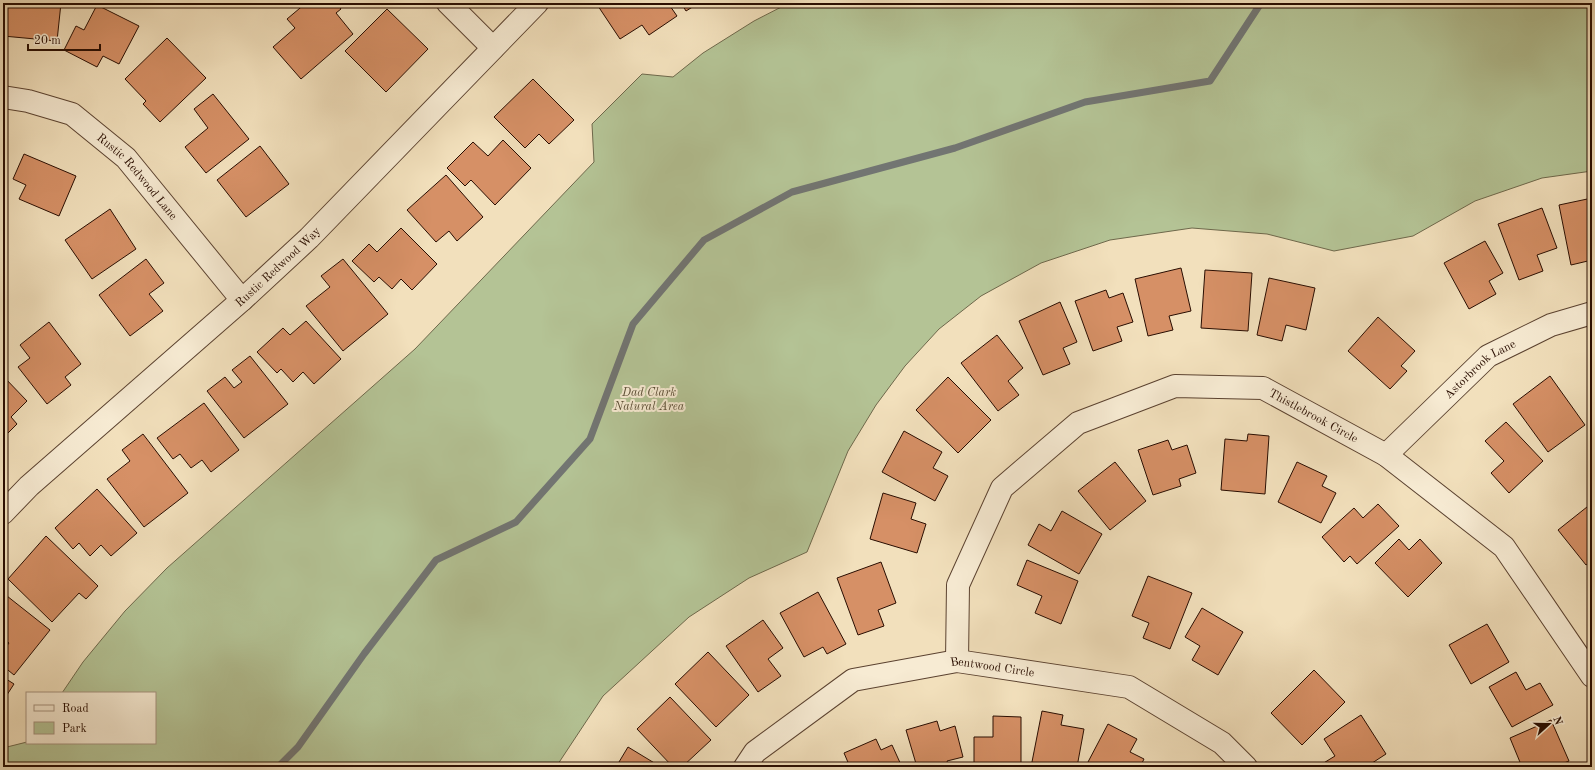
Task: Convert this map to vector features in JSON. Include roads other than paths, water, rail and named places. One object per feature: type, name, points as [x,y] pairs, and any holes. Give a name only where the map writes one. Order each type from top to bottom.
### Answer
[{"type":"street","points":[[448,3],[493,48]]},
{"type":"street","name":"Rustic Redwood Way","points":[[3,513],[29,486],[242,300],[309,238],[537,3]]},
{"type":"street","name":"Rustic Redwood Lane","points":[[3,97],[28,101],[72,114],[126,158],[242,300]]},
{"type":"street","name":"Astorbrook Lane","points":[[1386,455],[1488,356],[1551,325],[1592,313]]},
{"type":"street","name":"Thistlebrook Circle","points":[[957,661],[958,585],[1002,488],[1078,423],[1174,386],[1263,388],[1386,455],[1504,547],[1592,676]]},
{"type":"street","name":"Bentwood Circle","points":[[745,767],[755,752],[852,680],[957,661],[1129,687],[1222,743],[1246,767]]},
{"type":"waterway","points":[[278,767],[298,747],[364,654],[436,560],[516,522],[590,439],[633,324],[704,240],[792,192],[955,148],[1085,102],[1210,81],[1261,3]]},
{"type":"park label","name":"Dad Clark Natural Area","points":[[649,399]]}]
